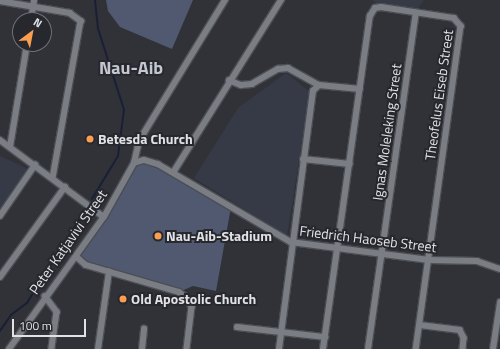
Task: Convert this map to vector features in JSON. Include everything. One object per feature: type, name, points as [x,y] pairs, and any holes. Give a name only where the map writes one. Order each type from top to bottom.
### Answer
[{"type":"street","name":"Peter Katjavivi Street","points":[[9,349],[45,296],[104,217],[134,163],[139,140],[225,0]]},
{"type":"street","points":[[172,173],[229,80],[281,0]]},
{"type":"street","points":[[0,1],[34,3],[70,13],[81,21],[53,178]]},
{"type":"street","name":"Theofelus Eiseb Street","points":[[323,349],[336,247],[350,164],[371,12],[381,7],[454,18],[461,26],[416,349]]},
{"type":"street","name":"Ignas Moleleking Street","points":[[368,349],[416,13]]},
{"type":"street","points":[[10,147],[26,52]]},
{"type":"street","points":[[229,80],[241,85],[252,84],[278,69],[288,68],[319,85],[360,89]]},
{"type":"street","points":[[279,349],[291,242],[312,90],[319,85]]},
{"type":"street","points":[[0,140],[104,217]]},
{"type":"street","points":[[303,159],[350,164]]},
{"type":"street","name":"Friedrich Haoseb Street","points":[[134,163],[144,160],[172,173],[291,242],[429,260],[477,261],[500,269]]},
{"type":"street","points":[[0,216],[35,165]]},
{"type":"street","points":[[0,277],[65,187]]},
{"type":"street","points":[[76,256],[86,265],[179,292],[187,298],[192,307],[188,349]]},
{"type":"street","points":[[98,349],[109,272]]},
{"type":"street","points":[[45,296],[57,312],[52,349]]},
{"type":"street","points":[[493,349],[500,304]]},
{"type":"street","points":[[420,325],[460,330],[464,338],[463,349]]},
{"type":"street","points":[[237,327],[281,334],[325,337]]},
{"type":"street","points":[[142,349],[144,329]]},
{"type":"shaded area","points":[[106,0],[193,0],[172,49],[120,27],[108,11]]},
{"type":"shaded area","points":[[372,0],[424,0],[417,10],[379,5]]},
{"type":"shaded area","points":[[286,73],[310,92],[287,236],[194,178],[238,108]]},
{"type":"shaded area","points":[[0,156],[26,168],[27,172],[0,210]]},
{"type":"shaded area","name":"Nau-Aib-Stadium","points":[[139,160],[158,164],[231,207],[216,291],[193,286],[179,292],[86,265],[76,256],[104,217],[134,163]]},
{"type":"waterway","points":[[92,199],[118,156],[124,110],[98,29],[95,0]]},
{"type":"waterway","points":[[0,331],[11,315],[27,303],[84,212]]},
{"type":"place","name":"Betesda Church","points":[[90,139]]},
{"type":"place","name":"Nau-Aib-Stadium","points":[[158,236]]},
{"type":"place","name":"Old Apostolic Church","points":[[123,299]]},
{"type":"district","name":"Nau-Aib","points":[[131,68]]}]
